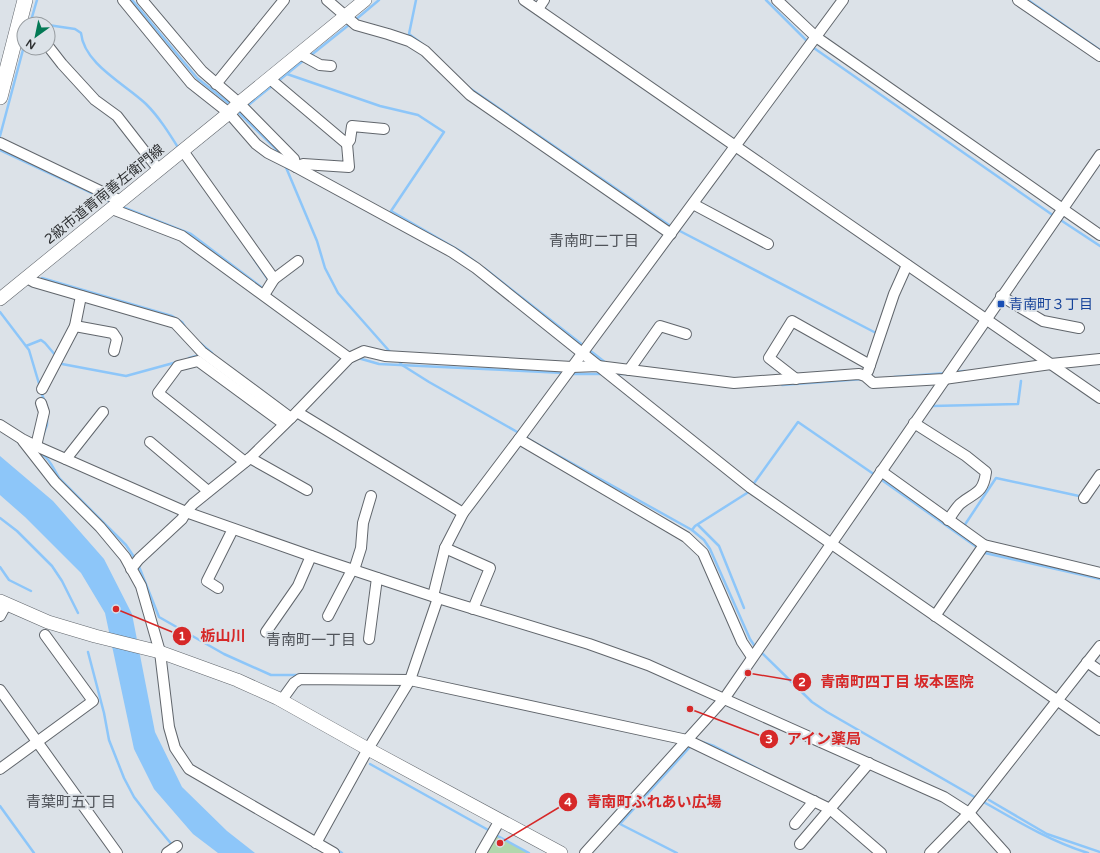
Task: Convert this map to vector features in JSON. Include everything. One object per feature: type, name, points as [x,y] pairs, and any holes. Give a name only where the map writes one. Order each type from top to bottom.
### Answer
[{"type":"main road","points":[[24,16],[25,0]]},
{"type":"main road","points":[[0,98],[16,47]]},
{"type":"street","points":[[123,0],[191,83],[234,108],[294,159],[296,167]]},
{"type":"street","points":[[142,0],[202,71],[216,84],[234,108],[256,144],[268,153],[452,252],[476,268],[751,488],[1100,730]]},
{"type":"street","points":[[216,84],[284,0]]},
{"type":"street","points":[[327,0],[356,25],[409,41],[425,51],[470,96],[671,234]]},
{"type":"street","name":"2級市道青南善左衛門線","points":[[0,299],[160,170],[365,0]]},
{"type":"street","points":[[524,0],[1100,398]]},
{"type":"street","points":[[538,9],[544,0]]},
{"type":"street","points":[[777,0],[816,37],[1100,235]]},
{"type":"street","points":[[316,843],[368,749],[410,680],[436,597],[445,548],[463,513],[843,0]]},
{"type":"street","points":[[1018,0],[1100,56]]},
{"type":"street","points":[[300,54],[320,65],[331,66]]},
{"type":"street","points":[[56,56],[95,100],[117,116],[160,170]]},
{"type":"street","points":[[270,79],[347,144]]},
{"type":"street","points":[[296,167],[303,164],[349,167],[347,144],[350,140],[352,126],[384,129]]},
{"type":"street","points":[[0,143],[116,205],[182,236],[349,358]]},
{"type":"street","points":[[183,151],[274,279]]},
{"type":"street","points":[[585,853],[724,699],[752,656],[1100,155]]},
{"type":"street","points":[[693,204],[768,244]]},
{"type":"street","points":[[264,295],[274,279],[298,261]]},
{"type":"street","points":[[867,377],[894,294],[907,265]]},
{"type":"street","points":[[27,278],[34,282],[175,323],[202,352],[291,418]]},
{"type":"street","points":[[42,389],[75,326],[81,296]]},
{"type":"street","points":[[1002,296],[1042,321],[1079,328]]},
{"type":"street","points":[[796,379],[768,358],[792,321],[870,365]]},
{"type":"street","points":[[75,326],[113,333],[117,339],[114,351]]},
{"type":"street","points":[[629,370],[660,326],[686,334]]},
{"type":"street","points":[[131,568],[182,519],[193,504],[247,460],[291,418],[349,358],[364,351],[385,356],[572,367],[598,366],[734,383],[859,374],[867,377],[873,383],[944,379],[1051,364],[1100,359]]},
{"type":"street","points":[[307,490],[247,460],[158,393],[178,366],[198,361],[291,418],[463,513]]},
{"type":"street","points":[[36,446],[44,412],[41,403]]},
{"type":"street","points":[[66,460],[103,412]]},
{"type":"street","points":[[914,423],[966,456],[986,472],[984,484],[974,495],[959,505],[948,520]]},
{"type":"street","points":[[0,425],[36,446],[186,512],[377,578],[589,644],[641,662],[944,797],[969,813],[1005,853]]},
{"type":"street","points":[[22,439],[54,482],[100,528],[125,557],[141,586],[160,652],[169,727],[175,748],[190,769],[334,853]]},
{"type":"street","points":[[519,439],[686,537],[703,553],[742,642],[752,656]]},
{"type":"street","points":[[150,442],[208,491]]},
{"type":"street","points":[[881,471],[984,546],[1100,573]]},
{"type":"street","points":[[1084,498],[1100,475]]},
{"type":"street","points":[[328,616],[353,570],[361,548],[363,523],[371,496]]},
{"type":"street","points":[[218,588],[206,581],[233,529]]},
{"type":"street","points":[[935,616],[984,546]]},
{"type":"street","points":[[445,548],[490,568],[473,609]]},
{"type":"street","points":[[266,632],[298,586],[311,556]]},
{"type":"street","points":[[369,639],[377,578]]},
{"type":"street","points":[[2,607],[95,636],[160,652],[237,680],[281,701],[561,853]]},
{"type":"street","points":[[0,770],[93,701],[45,635]]},
{"type":"street","points":[[930,853],[969,813],[1100,646]]},
{"type":"street","points":[[1087,662],[1100,671]]},
{"type":"street","points":[[281,701],[294,683],[300,679],[410,680],[687,740],[814,801],[832,806],[880,853]]},
{"type":"street","points":[[0,690],[117,853]]},
{"type":"street","points":[[800,844],[869,764]]},
{"type":"street","points":[[795,824],[814,801]]},
{"type":"street","points":[[481,853],[500,820]]},
{"type":"street","points":[[167,853],[178,846]]},
{"type":"green space","points":[[494,834],[528,853],[483,853]]},
{"type":"water","points":[[0,456],[53,501],[104,559],[132,614],[155,732],[182,787],[227,831],[255,853],[218,853],[193,834],[154,789],[134,749],[105,613],[81,573],[25,517],[0,495]]},
{"type":"waterway","points":[[32,16],[37,0]]},
{"type":"waterway","points":[[132,0],[197,78],[231,105]]},
{"type":"waterway","points":[[354,21],[379,0]]},
{"type":"waterway","points":[[416,0],[409,34],[421,43]]},
{"type":"waterway","points":[[766,0],[808,42]]},
{"type":"waterway","points":[[1028,0],[1100,50]]},
{"type":"waterway","points":[[310,56],[350,24]]},
{"type":"waterway","points":[[56,26],[75,29],[81,33],[89,54],[97,64],[151,109],[168,131],[179,149]]},
{"type":"waterway","points":[[811,46],[1054,216]]},
{"type":"waterway","points":[[0,136],[21,56]]},
{"type":"waterway","points":[[277,82],[304,60]]},
{"type":"waterway","points":[[287,74],[380,106],[418,115],[444,132],[391,211],[462,252],[478,264]]},
{"type":"waterway","points":[[246,107],[273,85]]},
{"type":"waterway","points":[[468,87],[672,227]]},
{"type":"waterway","points":[[236,110],[277,150],[280,155]]},
{"type":"waterway","points":[[0,150],[109,201]]},
{"type":"waterway","points":[[285,165],[317,241],[325,268],[338,293],[391,353]]},
{"type":"waterway","points":[[120,206],[191,234],[265,290]]},
{"type":"waterway","points":[[1059,219],[1100,246]]},
{"type":"waterway","points":[[676,229],[876,333]]},
{"type":"waterway","points":[[254,259],[269,281]]},
{"type":"waterway","points":[[484,268],[584,346]]},
{"type":"waterway","points":[[42,278],[172,316],[182,322],[185,327]]},
{"type":"waterway","points":[[0,312],[29,350],[40,387]]},
{"type":"waterway","points":[[26,346],[41,340],[56,356]]},
{"type":"waterway","points":[[200,343],[212,353]]},
{"type":"waterway","points":[[588,349],[606,363]]},
{"type":"waterway","points":[[189,358],[201,356]]},
{"type":"waterway","points":[[358,358],[379,364],[564,373]]},
{"type":"waterway","points":[[397,359],[402,365],[429,382],[519,433]]},
{"type":"waterway","points":[[62,364],[126,376],[177,362]]},
{"type":"waterway","points":[[954,372],[965,371]]},
{"type":"waterway","points":[[894,377],[947,373]]},
{"type":"waterway","points":[[571,374],[604,374]]},
{"type":"waterway","points":[[615,374],[628,374]]},
{"type":"waterway","points":[[782,385],[863,379]]},
{"type":"waterway","points":[[931,408],[932,406],[1018,404],[1021,381]]},
{"type":"waterway","points":[[41,392],[45,402]]},
{"type":"waterway","points":[[43,435],[47,425],[47,419]]},
{"type":"waterway","points":[[752,486],[798,422],[875,475]]},
{"type":"waterway","points":[[523,436],[692,530],[704,540],[710,549],[750,639],[756,648]]},
{"type":"waterway","points":[[43,455],[46,457],[60,479],[126,545],[136,560]]},
{"type":"waterway","points":[[879,478],[978,548]]},
{"type":"waterway","points":[[964,526],[996,478],[1079,496]]},
{"type":"waterway","points":[[692,530],[695,526],[747,493],[749,490]]},
{"type":"waterway","points":[[0,518],[17,531],[52,566],[62,581],[78,613]]},
{"type":"waterway","points":[[698,525],[719,546],[744,608]]},
{"type":"waterway","points":[[982,551],[985,553],[1100,579]]},
{"type":"waterway","points":[[138,564],[159,617],[224,654],[271,675],[299,675]]},
{"type":"waterway","points":[[0,567],[9,580],[31,591]]},
{"type":"waterway","points":[[760,651],[812,702],[978,799]]},
{"type":"waterway","points":[[88,652],[104,713],[109,740],[124,778],[134,797],[173,846]]},
{"type":"waterway","points":[[702,742],[714,746],[768,774]]},
{"type":"waterway","points":[[677,853],[620,824],[689,748]]},
{"type":"waterway","points":[[370,764],[490,831]]},
{"type":"waterway","points":[[989,800],[1047,834],[1100,852]]},
{"type":"waterway","points":[[982,801],[1047,837],[1088,853]]},
{"type":"waterway","points":[[0,806],[34,853]]},
{"type":"waterway","points":[[494,834],[529,853]]},
{"type":"waterway","points":[[336,849],[342,853]]},
{"type":"place","name":"青南町３丁目","points":[[1001,304]]},
{"type":"place","name":"栃山川","points":[[116,609]]},
{"type":"place","name":"青南町四丁目 坂本医院","points":[[748,673]]},
{"type":"place","name":"アイン薬局","points":[[690,709]]},
{"type":"place","name":"青南町ふれあい広場","points":[[500,843]]},
{"type":"district","name":"青南町二丁目","points":[[594,241]]},
{"type":"district","name":"青南町一丁目","points":[[311,640]]},
{"type":"district","name":"青葉町五丁目","points":[[71,802]]}]
